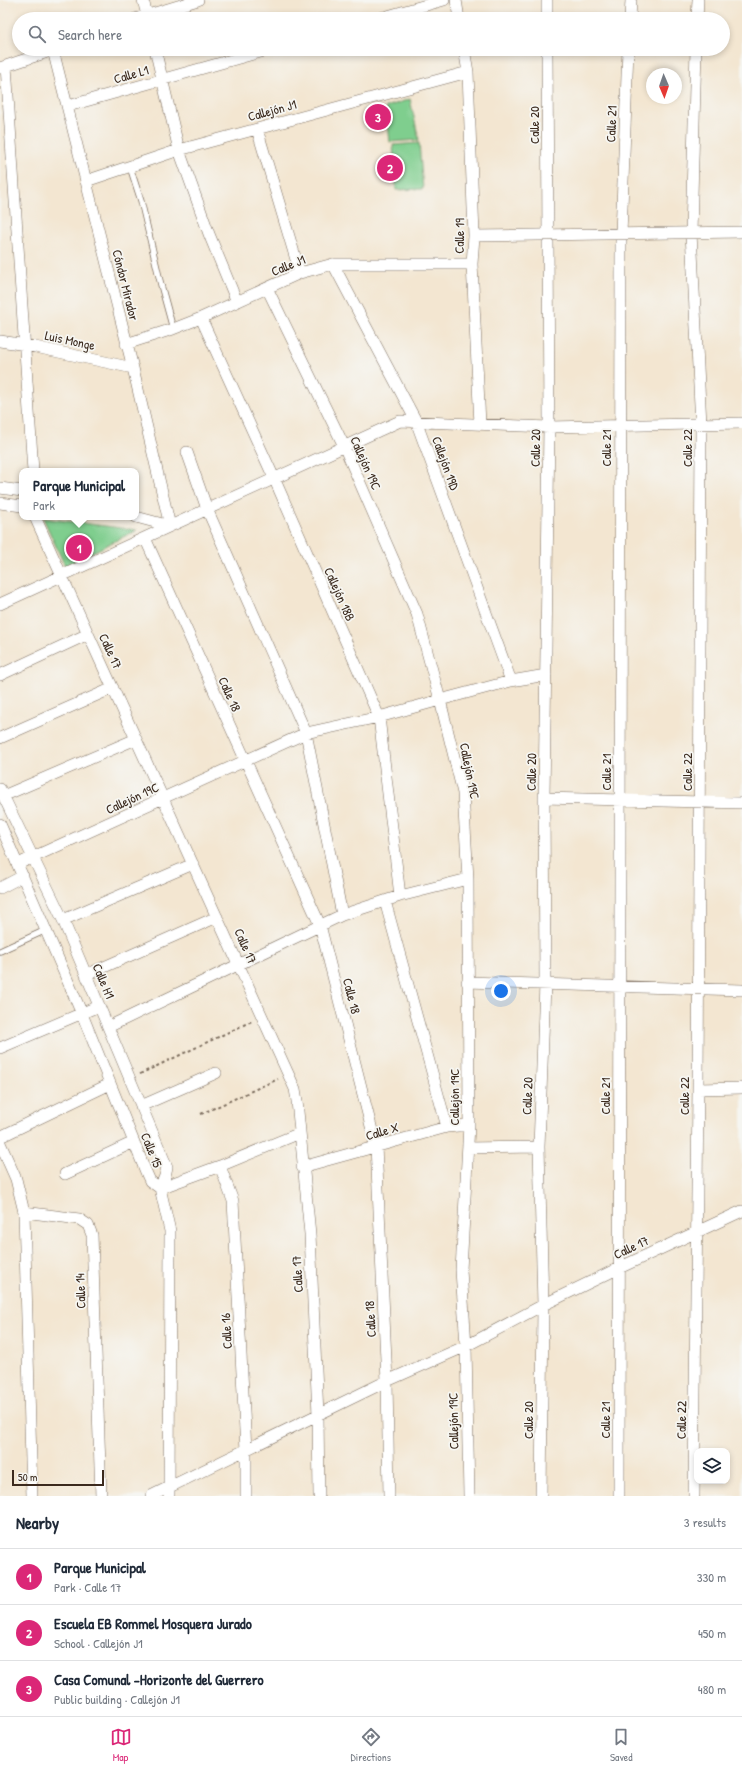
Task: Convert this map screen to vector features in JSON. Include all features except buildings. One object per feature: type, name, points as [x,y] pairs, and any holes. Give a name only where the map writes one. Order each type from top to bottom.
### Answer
[{"type":"street","points":[[143,0],[147,12]]},
{"type":"street","points":[[163,12],[198,0]]},
{"type":"street","points":[[401,12],[444,0]]},
{"type":"street","points":[[456,0],[458,12]]},
{"type":"street","points":[[547,0],[547,12]]},
{"type":"street","points":[[630,12],[631,0]]},
{"type":"street","points":[[697,12],[698,0]]},
{"type":"street","points":[[33,468],[26,345],[3,67],[36,56]]},
{"type":"street","name":"Cóndor Mirador","points":[[56,56],[133,368],[170,526]]},
{"type":"street","points":[[157,56],[179,150],[209,234],[237,302]]},
{"type":"street","name":"Calle L1","points":[[68,106],[246,56]]},
{"type":"street","name":"Calle 19","points":[[465,56],[468,72],[474,236],[472,264],[480,424]]},
{"type":"street","name":"Calle 20","points":[[541,1496],[543,1305],[539,1147],[545,984],[544,798],[549,427],[547,56]]},
{"type":"street","name":"Calle 21","points":[[619,1496],[621,234],[628,56]]},
{"type":"street","name":"Calle 22","points":[[694,1496],[699,989],[701,424],[691,234],[696,56]]},
{"type":"street","name":"Callejón J1","points":[[86,181],[179,150],[468,72]]},
{"type":"street","points":[[257,129],[300,272]]},
{"type":"street","points":[[474,236],[691,234],[742,232]]},
{"type":"street","name":"Calle J1","points":[[126,344],[173,329],[201,318],[300,272],[334,264],[472,264]]},
{"type":"street","name":"Callejón 19D","points":[[334,264],[416,421],[510,681]]},
{"type":"street","name":"Callejón 19C","points":[[267,288],[344,446],[417,614],[463,793],[468,879],[469,1125],[461,1270],[466,1346],[469,1496]]},
{"type":"street","name":"Callejón 18B","points":[[201,318],[274,478],[379,717],[400,896]]},
{"type":"street","name":"Luis Monge","points":[[0,341],[26,345],[133,368]]},
{"type":"street","points":[[0,604],[400,421],[549,427],[742,423]]},
{"type":"street","points":[[187,452],[207,509],[306,734],[342,915]]},
{"type":"street","points":[[0,488],[19,491]]},
{"type":"street","points":[[0,503],[19,506]]},
{"type":"street","points":[[139,517],[170,526]]},
{"type":"street","name":"Calle 17","points":[[37,520],[61,576],[239,964],[288,1074],[298,1101],[302,1167],[310,1234],[318,1415],[319,1496]]},
{"type":"street","name":"Calle 18","points":[[145,538],[244,761],[320,925],[376,1146],[387,1381],[388,1496]]},
{"type":"street","points":[[0,675],[88,634]]},
{"type":"street","points":[[440,700],[510,681],[546,675]]},
{"type":"street","points":[[0,738],[113,688]]},
{"type":"street","name":"Callejón 19C","points":[[18,864],[306,734],[379,717],[440,700]]},
{"type":"street","points":[[1,793],[136,739]]},
{"type":"street","name":"Calle H1","points":[[1,793],[63,920],[166,1167],[165,1176],[160,1188]]},
{"type":"street","points":[[544,798],[742,803]]},
{"type":"street","points":[[0,824],[23,876],[0,888]]},
{"type":"street","points":[[63,920],[193,864]]},
{"type":"street","name":"Calle 15","points":[[23,876],[82,1014],[150,1181],[160,1188],[170,1231],[168,1492]]},
{"type":"street","points":[[108,1027],[342,915],[400,896],[468,879]]},
{"type":"street","points":[[385,901],[447,1127]]},
{"type":"street","points":[[86,975],[217,917]]},
{"type":"street","points":[[468,982],[742,990]]},
{"type":"street","points":[[0,1048],[99,1006]]},
{"type":"street","points":[[141,1106],[216,1073]]},
{"type":"street","points":[[0,1137],[110,1084]]},
{"type":"street","points":[[698,1089],[742,1088]]},
{"type":"street","name":"Calle X","points":[[302,1167],[447,1127],[469,1125]]},
{"type":"street","points":[[160,1188],[220,1166],[300,1133]]},
{"type":"street","points":[[65,1174],[134,1142]]},
{"type":"street","points":[[0,1143],[16,1179],[24,1212],[32,1496]]},
{"type":"street","points":[[468,1148],[539,1147]]},
{"type":"street","name":"Calle 16","points":[[220,1166],[233,1201],[246,1450],[246,1496]]},
{"type":"street","name":"Calle 17","points":[[151,1496],[168,1492],[246,1450],[387,1381],[466,1346],[543,1305],[619,1268],[742,1211]]},
{"type":"street","name":"Calle 14","points":[[24,1212],[79,1219],[88,1225],[92,1235],[101,1496]]},
{"type":"lane","points":[[130,167],[141,201],[173,329]]},
{"type":"lane","points":[[0,950],[46,930]]},
{"type":"path","points":[[130,1078],[262,1017]]},
{"type":"path","points":[[201,1114],[288,1074]]},
{"type":"green space","points":[[410,99],[419,140],[390,142],[386,107]]},
{"type":"green space","points":[[419,143],[423,189],[396,190],[393,145]]},
{"type":"green space","points":[[44,520],[59,520],[137,530],[65,566]]},
{"type":"place","name":"Casa Comunal -Horizonte del Guerrero","points":[[378,117]]},
{"type":"place","name":"Escuela EB Rommel Mosquera Jurado","points":[[390,168]]},
{"type":"place","name":"Parque Municipal","points":[[79,548]]}]
